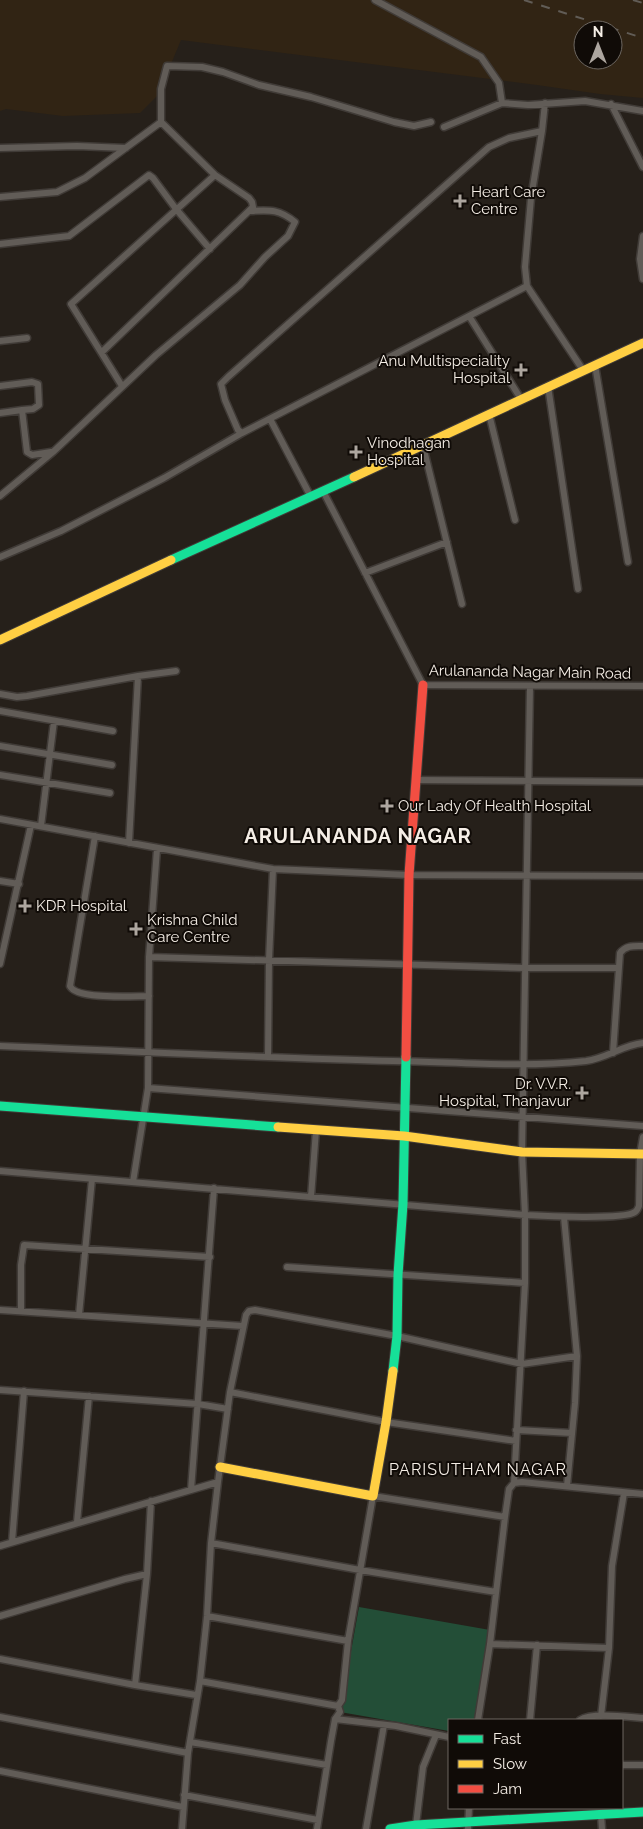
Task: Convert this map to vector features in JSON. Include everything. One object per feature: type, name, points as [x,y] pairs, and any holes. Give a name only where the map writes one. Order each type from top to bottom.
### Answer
[{"type":"street","points":[[375,0],[481,57],[499,82],[502,103]]},
{"type":"street","points":[[102,352],[250,211],[253,205],[249,198],[215,175],[161,122],[161,89],[167,66],[202,68],[223,72],[259,85],[408,125],[414,126],[430,122]]},
{"type":"street","points":[[444,128],[502,103],[528,104],[585,101],[643,111]]},
{"type":"street","points":[[545,103],[531,198],[525,266],[527,286],[583,370]]},
{"type":"street","points":[[611,104],[643,166]]},
{"type":"street","points":[[0,197],[57,192],[85,178],[161,122]]},
{"type":"street","points":[[242,433],[238,430],[225,400],[221,384],[489,147],[509,138],[542,131]]},
{"type":"street","points":[[0,148],[76,146],[126,148]]},
{"type":"street","points":[[0,244],[69,236],[146,175],[153,178],[176,210],[210,249]]},
{"type":"street","points":[[122,386],[71,304],[215,175]]},
{"type":"street","points":[[0,496],[53,452],[122,386],[209,309],[240,285],[288,236],[295,222],[286,214],[276,210],[250,211]]},
{"type":"street","points":[[643,236],[640,260],[643,279]]},
{"type":"street","points":[[0,558],[61,531],[164,478],[242,433],[527,286]]},
{"type":"street","points":[[469,316],[521,399]]},
{"type":"street","points":[[0,341],[27,338]]},
{"type":"street","points":[[0,640],[643,343]]},
{"type":"street","points":[[595,364],[628,562]]},
{"type":"street","points":[[0,386],[32,382],[38,384],[39,405],[33,409],[0,413]]},
{"type":"street","points":[[548,386],[578,589]]},
{"type":"street","points":[[22,410],[28,452],[32,455],[53,452]]},
{"type":"street","points":[[489,414],[515,520]]},
{"type":"street","points":[[270,419],[311,497]]},
{"type":"street","points":[[423,446],[462,604]]},
{"type":"street","name":"Arulananda Nagar Main Road","points":[[323,491],[423,685],[643,686]]},
{"type":"street","points":[[365,573],[447,542]]},
{"type":"street","points":[[0,694],[17,697],[27,696],[176,671]]},
{"type":"street","points":[[130,843],[138,676]]},
{"type":"street","points":[[338,1706],[342,1700],[348,1641],[386,1422],[397,1336],[398,1275],[403,1204],[409,875],[423,685]]},
{"type":"street","points":[[478,1719],[490,1644],[509,1489],[514,1483],[516,1430],[522,1364],[525,1283],[525,1215],[522,1152],[523,1064],[530,686]]},
{"type":"street","points":[[0,711],[113,731]]},
{"type":"street","points":[[41,826],[54,721]]},
{"type":"street","points":[[0,746],[112,765]]},
{"type":"street","points":[[0,775],[110,794]]},
{"type":"street","points":[[416,780],[643,782]]},
{"type":"street","points":[[0,819],[274,869],[409,875],[643,876]]},
{"type":"street","points":[[0,964],[31,824]]},
{"type":"street","points":[[95,836],[70,986],[75,991],[104,996],[149,996]]},
{"type":"street","points":[[133,1182],[148,1088],[149,957],[157,849]]},
{"type":"street","points":[[268,1056],[269,960],[274,869]]},
{"type":"street","points":[[0,881],[19,884]]},
{"type":"street","points":[[613,1053],[620,953],[624,948],[630,946],[643,946]]},
{"type":"street","points":[[149,957],[525,968],[619,968]]},
{"type":"street","points":[[0,1046],[523,1064],[586,1061],[604,1058],[631,1045],[643,1043]]},
{"type":"street","points":[[148,1088],[643,1126]]},
{"type":"street","points":[[0,1106],[404,1136],[522,1152],[642,1154]]},
{"type":"street","points":[[311,1197],[316,1130]]},
{"type":"street","points":[[0,1171],[525,1215],[564,1217],[629,1215],[636,1212],[639,1206],[643,1138]]},
{"type":"street","points":[[79,1315],[92,1179]]},
{"type":"street","points":[[191,1490],[214,1188]]},
{"type":"street","points":[[564,1217],[577,1356],[567,1486]]},
{"type":"street","points":[[21,1311],[21,1265],[24,1245],[210,1256]]},
{"type":"street","points":[[287,1267],[525,1283]]},
{"type":"street","points":[[0,1310],[243,1326]]},
{"type":"street","points":[[182,1829],[188,1754],[196,1695],[200,1681],[207,1616],[218,1482],[230,1392],[243,1326],[249,1311],[255,1310],[397,1336],[522,1364],[577,1356]]},
{"type":"street","points":[[0,1390],[198,1404],[228,1409]]},
{"type":"street","points":[[12,1542],[24,1391]]},
{"type":"street","points":[[230,1392],[386,1422],[516,1441]]},
{"type":"street","points":[[76,1522],[90,1396]]},
{"type":"street","points":[[516,1430],[572,1433]]},
{"type":"street","points":[[220,1467],[373,1496],[505,1516]]},
{"type":"street","points":[[0,1546],[76,1522],[218,1482]]},
{"type":"street","points":[[514,1483],[522,1482],[643,1494]]},
{"type":"street","points":[[601,1716],[609,1648],[612,1566],[624,1493]]},
{"type":"street","points":[[135,1685],[147,1574],[150,1501]]},
{"type":"street","points":[[212,1543],[496,1592]]},
{"type":"street","points":[[0,1616],[124,1579],[147,1574]]},
{"type":"street","points":[[207,1616],[348,1641]]},
{"type":"street","points":[[490,1644],[609,1648]]},
{"type":"street","points":[[530,1719],[537,1645]]},
{"type":"street","points":[[0,1658],[196,1695]]},
{"type":"street","points":[[200,1681],[338,1706]]},
{"type":"street","points":[[317,1829],[335,1719],[340,1712],[338,1706]]},
{"type":"street","points":[[582,1719],[601,1716],[643,1718]]},
{"type":"street","points":[[0,1717],[188,1754]]},
{"type":"street","points":[[335,1719],[384,1725],[448,1737]]},
{"type":"street","points":[[366,1829],[384,1725]]},
{"type":"street","points":[[416,1824],[423,1767],[436,1735]]},
{"type":"street","points":[[190,1742],[327,1765]]},
{"type":"street","points":[[623,1765],[643,1765]]},
{"type":"street","points":[[0,1771],[183,1807]]},
{"type":"street","points":[[184,1795],[318,1820]]},
{"type":"street","points":[[468,1825],[469,1809]]},
{"type":"street","points":[[390,1829],[416,1824],[468,1825],[643,1812]]},
{"type":"street","points":[[601,1815],[602,1829]]},
{"type":"shaded area","points":[[0,0],[643,0],[643,98],[181,40],[158,95],[140,113],[63,116],[6,109],[0,111]]},
{"type":"green space","points":[[359,1607],[490,1630],[474,1719],[448,1719],[448,1731],[340,1712]]},
{"type":"railway","points":[[524,0],[643,38]]},
{"type":"railway","points":[[633,0],[643,3]]},
{"type":"traffic: fast","points":[[171,560],[354,477]]},
{"type":"traffic: fast","points":[[393,1371],[397,1336],[398,1275],[403,1204],[406,1057]]},
{"type":"traffic: fast","points":[[0,1106],[278,1127]]},
{"type":"traffic: fast","points":[[390,1829],[416,1825],[643,1812]]},
{"type":"traffic: slow","points":[[354,477],[643,343]]},
{"type":"traffic: slow","points":[[0,640],[171,560]]},
{"type":"traffic: slow","points":[[278,1127],[404,1136],[522,1152],[643,1154]]},
{"type":"traffic: slow","points":[[220,1467],[373,1496],[393,1371]]},
{"type":"traffic: jam","points":[[406,1057],[409,875],[423,685]]},
{"type":"place","name":"Heart Care Centre","points":[[460,201]]},
{"type":"place","name":"Anu Multispeciality Hospital","points":[[521,370]]},
{"type":"place","name":"Vinodhagan Hospital","points":[[356,452]]},
{"type":"place","name":"Our Lady Of Health Hospital","points":[[387,806]]},
{"type":"place","name":"KDR Hospital","points":[[25,906]]},
{"type":"place","name":"Krishna Child Care Centre","points":[[136,929]]},
{"type":"place","name":"Dr. V.V.R. Hospital, Thanjavur","points":[[582,1093]]},
{"type":"district","name":"ARULANANDA NAGAR","points":[[358,836]]},
{"type":"district","name":"PARISUTHAM NAGAR","points":[[478,1469]]}]
